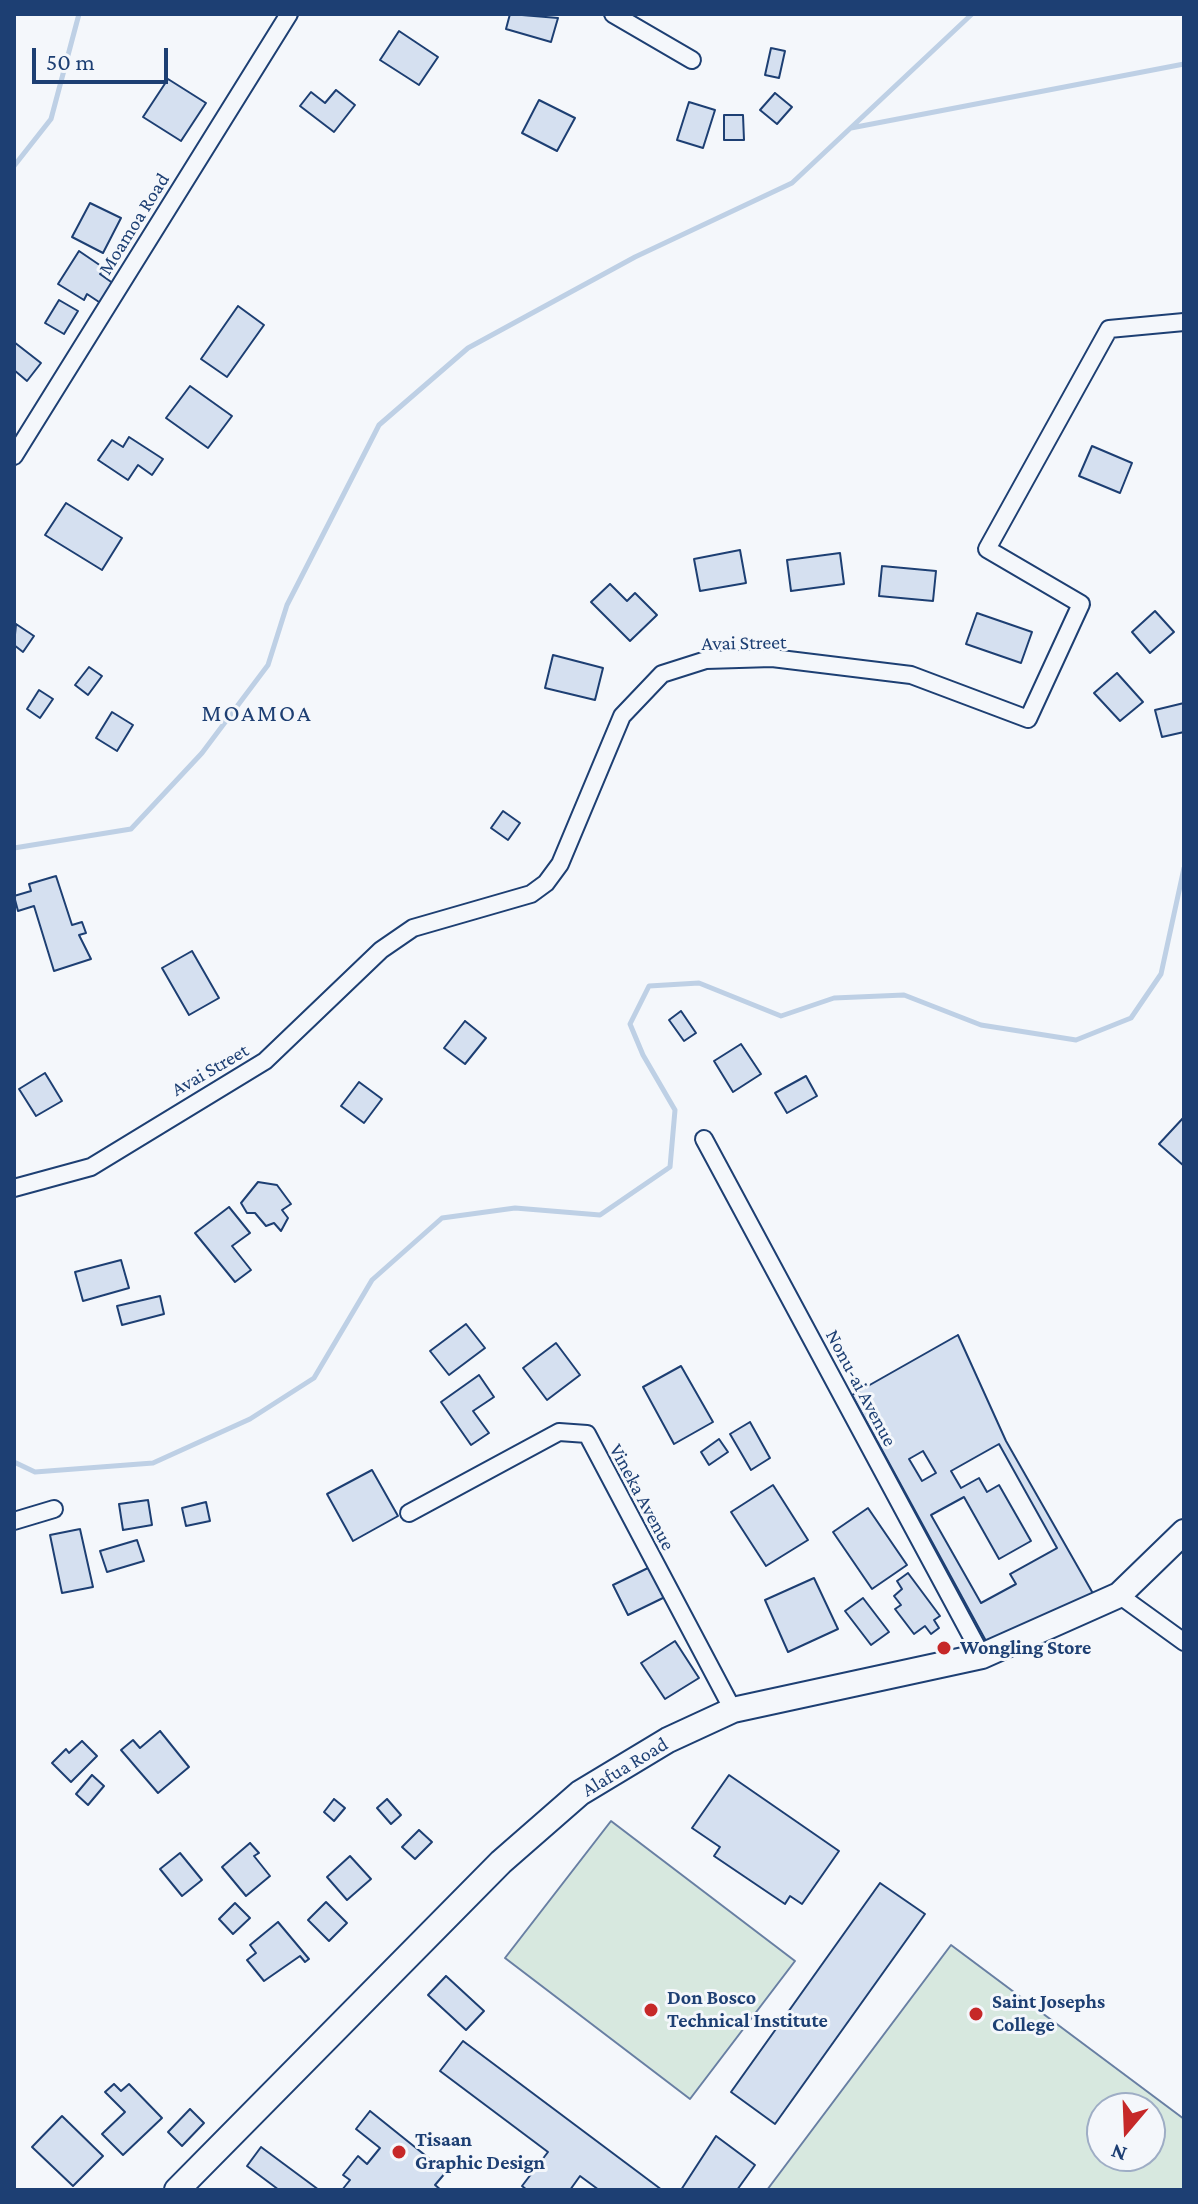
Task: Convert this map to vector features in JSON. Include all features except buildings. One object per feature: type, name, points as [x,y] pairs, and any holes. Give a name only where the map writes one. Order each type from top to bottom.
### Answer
[{"type":"street","name":"Moamoa Road","points":[[14,456],[289,14]]},
{"type":"street","points":[[613,14],[692,60]]},
{"type":"street","name":"Avai Street","points":[[14,1188],[91,1167],[265,1061],[381,950],[413,928],[531,894],[546,883],[560,864],[622,716],[662,674],[706,660],[772,658],[911,675],[1028,719],[1081,604],[987,549],[1109,329],[1184,322]]},
{"type":"street","name":"Nonu-ai Avenue","points":[[704,1139],[982,1656]]},
{"type":"street","name":"Vineka Avenue","points":[[409,1513],[559,1432],[587,1434],[733,1710]]},
{"type":"street","points":[[14,1521],[54,1509]]},
{"type":"street","name":"Alafua Road","points":[[177,2190],[501,1862],[580,1793],[668,1740],[733,1710],[982,1656],[1119,1595],[1184,1532]]},
{"type":"street","points":[[1119,1595],[1184,1642]]},
{"type":"shaded area","points":[[611,1821],[795,1961],[690,2099],[505,1958]]},
{"type":"shaded area","name":"Saint Josephs College","points":[[951,1945],[1148,2092],[1086,2092],[1086,2172],[1166,2172],[1166,2106],[1184,2119],[1184,2190],[767,2190]]},
{"type":"waterway","points":[[14,166],[51,119],[79,14]]},
{"type":"waterway","points":[[14,848],[131,829],[202,753],[268,665],[287,605],[379,425],[468,348],[635,257],[792,183],[972,14]]},
{"type":"waterway","points":[[851,128],[1184,64]]},
{"type":"waterway","points":[[14,1462],[35,1472],[153,1463],[250,1419],[314,1378],[372,1280],[442,1218],[515,1208],[600,1215],[670,1167],[675,1110],[643,1055],[630,1024],[649,986],[699,983],[781,1016],[834,998],[904,995],[981,1025],[1076,1040],[1131,1018],[1161,974],[1184,868]]},
{"type":"place","name":"Wongling Store","points":[[944,1648]]},
{"type":"place","name":"Don Bosco Technical Institute","points":[[651,2010]]},
{"type":"place","name":"Saint Josephs College","points":[[976,2014]]},
{"type":"place","name":"Tisaan Graphic Design","points":[[399,2152]]},
{"type":"district","name":"MOAMOA","points":[[257,714]]}]
